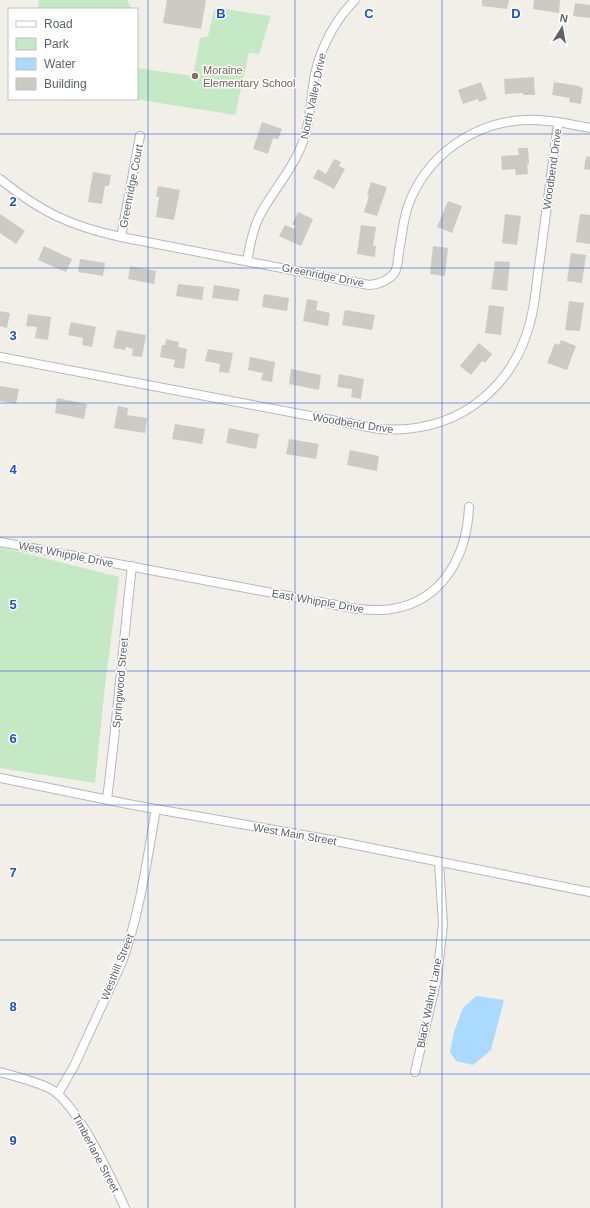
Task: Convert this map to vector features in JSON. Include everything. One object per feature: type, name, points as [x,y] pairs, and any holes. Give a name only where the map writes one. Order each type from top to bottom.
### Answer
[{"type":"street","name":"North Valley Drive","points":[[247,261],[252,237],[259,217],[295,159],[304,140],[308,124],[315,74],[323,47],[340,17],[355,0]]},
{"type":"street","name":"Greenridge Drive","points":[[0,179],[25,198],[51,214],[82,227],[121,237],[369,284],[383,282],[392,276],[397,267],[404,220],[412,196],[425,173],[453,144],[481,129],[526,120],[542,120],[590,128]]},
{"type":"street","name":"Woodbend Drive","points":[[0,357],[379,429],[401,430],[415,428],[449,418],[476,404],[492,390],[509,371],[525,341],[534,304],[558,123]]},
{"type":"street","name":"Greenridge Court","points":[[121,237],[140,136]]},
{"type":"street","name":"East Whipple Drive","points":[[132,566],[358,609],[393,609],[427,596],[450,573],[458,559],[465,541],[469,507]]},
{"type":"street","name":"West Whipple Drive","points":[[0,542],[132,566]]},
{"type":"street","name":"Springwood Street","points":[[107,800],[116,730],[132,566]]},
{"type":"street","name":"West Main Street","points":[[0,778],[107,800],[326,839],[590,892]]},
{"type":"street","name":"Westhill Street","points":[[58,1094],[74,1066],[122,962],[128,945],[138,910],[156,809]]},
{"type":"street","name":"Black Walnut Lane","points":[[415,1072],[436,978],[443,924],[439,862]]},
{"type":"street","name":"Timberlane Street","points":[[0,1072],[49,1088],[71,1106],[96,1148],[118,1192],[124,1208]]},
{"type":"green space","points":[[39,0],[127,0],[131,8],[38,8]]},
{"type":"green space","points":[[220,8],[271,16],[259,54],[249,53],[235,115],[138,99],[138,68],[193,76],[200,38],[208,36],[214,10]]},
{"type":"green space","points":[[0,547],[119,577],[105,686],[95,783],[0,768]]},
{"type":"water","points":[[476,996],[504,1000],[491,1050],[473,1065],[456,1061],[450,1052],[454,1032],[463,1008]]},
{"type":"building","points":[[167,0],[206,0],[201,29],[163,23]]},
{"type":"building","points":[[482,0],[509,0],[507,9],[482,6]]},
{"type":"building","points":[[534,0],[560,0],[559,13],[533,9]]},
{"type":"building","points":[[575,3],[590,5],[590,18],[573,16]]},
{"type":"building","points":[[534,77],[535,95],[523,95],[523,93],[505,94],[504,79]]},
{"type":"building","points":[[481,82],[487,99],[479,102],[478,99],[463,104],[458,90]]},
{"type":"building","points":[[554,82],[583,88],[581,104],[569,102],[570,98],[552,95]]},
{"type":"building","points":[[262,122],[282,129],[278,139],[273,138],[268,154],[253,149]]},
{"type":"building","points":[[518,148],[528,148],[528,174],[516,175],[515,169],[502,170],[501,156],[519,155]]},
{"type":"building","points":[[586,156],[590,157],[590,170],[584,169]]},
{"type":"building","points":[[334,159],[341,162],[339,166],[345,169],[334,189],[313,178],[318,169],[326,174]]},
{"type":"building","points":[[93,172],[111,175],[109,186],[105,186],[102,204],[88,202]]},
{"type":"building","points":[[371,182],[387,187],[377,216],[364,212],[369,196],[367,195]]},
{"type":"building","points":[[158,186],[180,190],[174,220],[156,217],[159,197],[156,197]]},
{"type":"building","points":[[448,201],[462,206],[452,233],[437,227]]},
{"type":"building","points":[[298,212],[313,219],[301,246],[279,236],[285,225],[294,229],[296,226],[292,224]]},
{"type":"building","points":[[0,214],[25,231],[16,244],[0,233]]},
{"type":"building","points":[[505,214],[521,216],[517,245],[502,243]]},
{"type":"building","points":[[580,214],[590,215],[590,244],[576,242]]},
{"type":"building","points":[[361,225],[376,227],[373,246],[376,246],[375,257],[357,254]]},
{"type":"building","points":[[44,246],[72,259],[66,272],[38,260]]},
{"type":"building","points":[[433,246],[448,248],[445,276],[430,274]]},
{"type":"building","points":[[571,253],[586,255],[582,283],[567,281]]},
{"type":"building","points":[[80,259],[105,263],[103,276],[78,272]]},
{"type":"building","points":[[495,261],[510,262],[507,291],[491,289]]},
{"type":"building","points":[[130,266],[156,271],[154,284],[128,279]]},
{"type":"building","points":[[178,284],[204,287],[202,300],[176,296]]},
{"type":"building","points":[[214,285],[240,289],[238,301],[212,298]]},
{"type":"building","points":[[264,294],[289,298],[287,311],[262,307]]},
{"type":"building","points":[[307,299],[318,301],[316,310],[330,313],[328,326],[303,321]]},
{"type":"building","points":[[569,301],[584,303],[580,331],[565,330]]},
{"type":"building","points":[[489,305],[504,307],[501,335],[485,333]]},
{"type":"building","points":[[345,310],[375,315],[372,330],[342,325]]},
{"type":"building","points":[[0,311],[10,313],[7,328],[0,326]]},
{"type":"building","points":[[28,314],[51,317],[48,340],[35,338],[37,327],[26,326]]},
{"type":"building","points":[[71,322],[96,327],[92,347],[82,345],[83,338],[68,335]]},
{"type":"building","points":[[117,330],[146,335],[142,357],[132,356],[133,349],[126,347],[125,350],[113,348]]},
{"type":"building","points":[[166,339],[179,342],[178,347],[187,349],[184,369],[173,367],[175,360],[160,357],[162,345],[165,345]]},
{"type":"building","points":[[561,340],[576,346],[567,370],[547,363],[555,343],[559,345]]},
{"type":"building","points":[[479,343],[492,354],[485,363],[482,361],[471,375],[460,366]]},
{"type":"building","points":[[208,349],[233,353],[229,373],[219,372],[220,364],[205,361]]},
{"type":"building","points":[[250,357],[275,362],[272,382],[261,380],[263,373],[248,370]]},
{"type":"building","points":[[291,369],[321,375],[319,390],[289,384]]},
{"type":"building","points":[[339,374],[364,379],[361,399],[351,397],[352,389],[337,387]]},
{"type":"building","points":[[0,386],[19,389],[16,404],[0,401]]},
{"type":"building","points":[[57,398],[87,404],[84,419],[55,413]]},
{"type":"building","points":[[118,406],[128,408],[127,415],[147,418],[145,433],[114,428]]},
{"type":"building","points":[[175,424],[205,429],[202,444],[172,439]]},
{"type":"building","points":[[229,428],[259,434],[256,449],[226,443]]},
{"type":"building","points":[[289,439],[319,444],[316,459],[286,454]]},
{"type":"building","points":[[350,450],[379,456],[377,471],[347,465]]},
{"type":"place","name":"Moraine Elementary School","points":[[195,76]]}]
